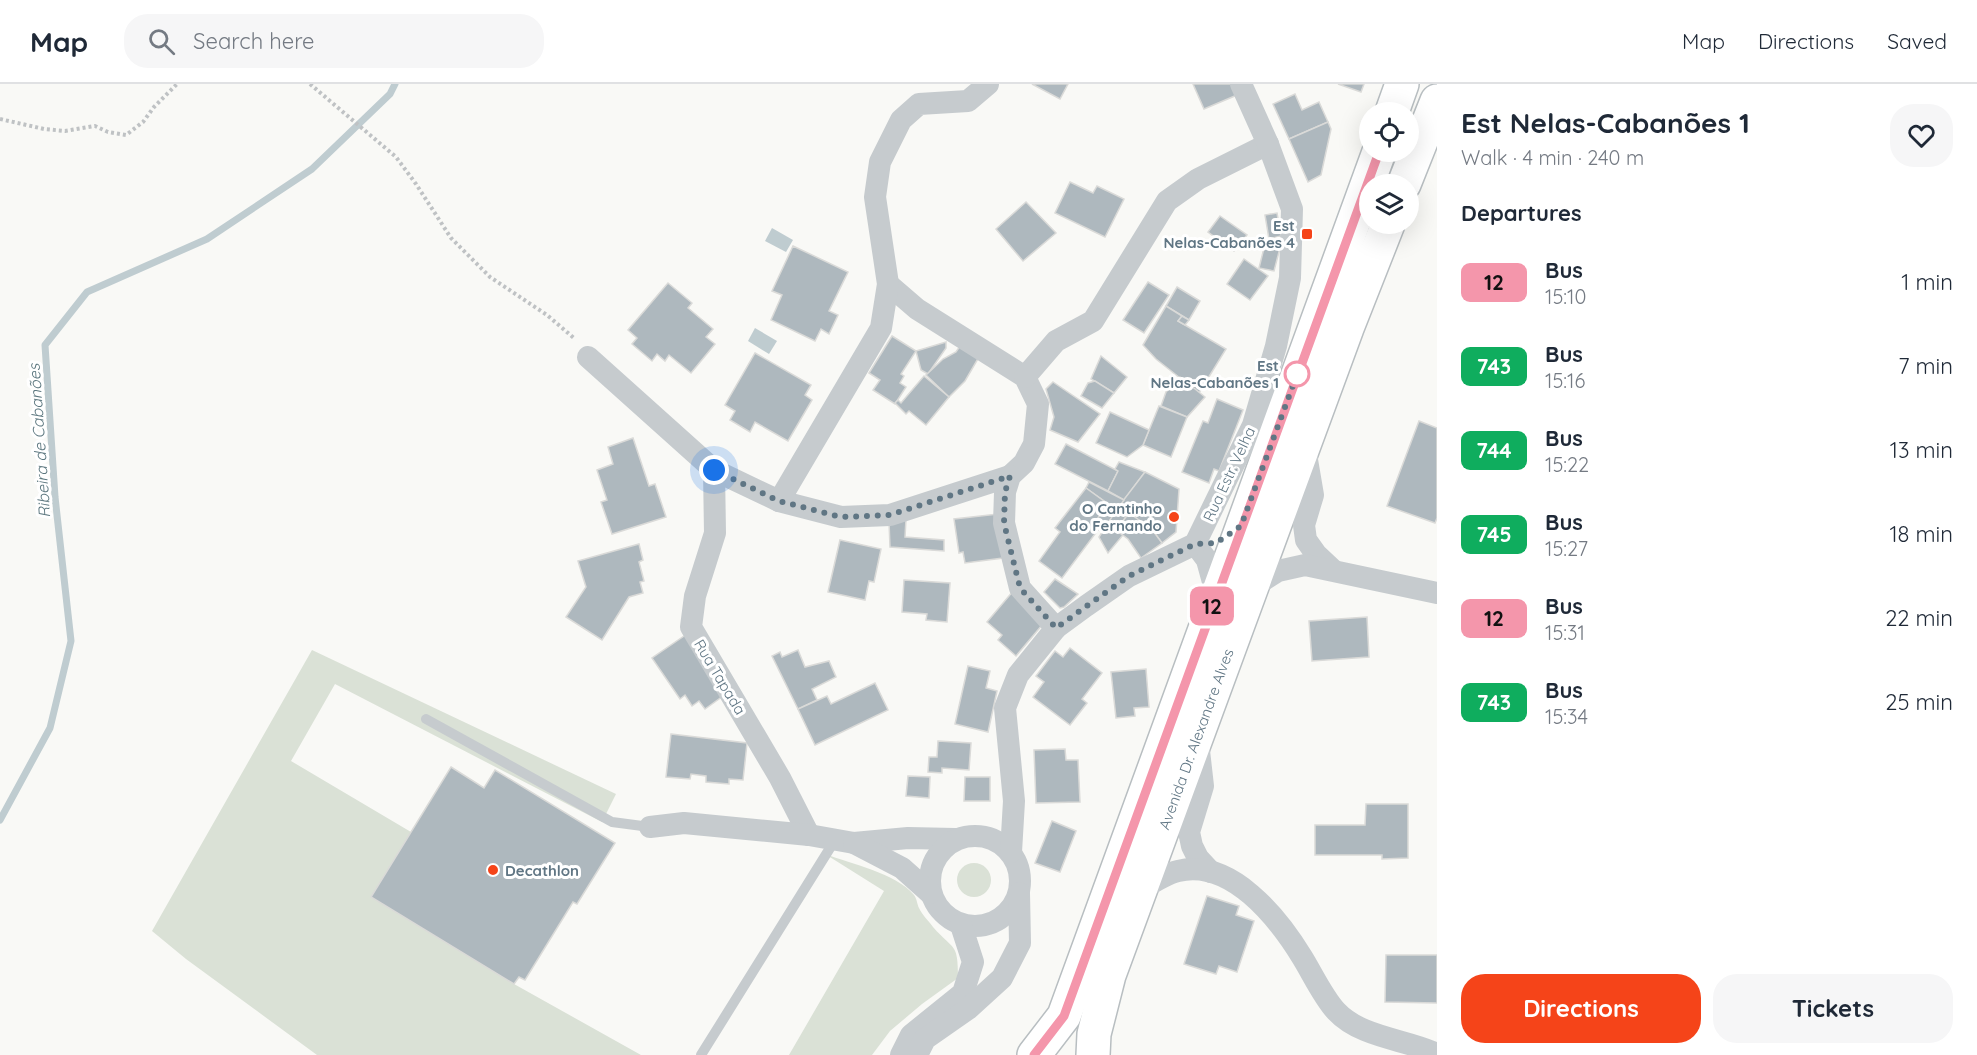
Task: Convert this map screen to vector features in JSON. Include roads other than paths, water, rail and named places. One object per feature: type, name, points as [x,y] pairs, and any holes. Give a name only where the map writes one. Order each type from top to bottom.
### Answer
[{"type":"main road","points":[[1396,102],[1402,84]]},
{"type":"main road","points":[[1408,174],[1436,107]]},
{"type":"main road","name":"Avenida Dr. Alexandre Alves","points":[[1034,1055],[1064,1016],[1374,162]]},
{"type":"main road","name":"Avenida Dr. Alexandre Alves","points":[[1093,1055],[1094,1034],[1109,975],[1304,443],[1384,234]]},
{"type":"street","points":[[779,501],[880,328],[888,284],[875,197],[880,162],[901,120],[920,94],[968,101],[988,84]]},
{"type":"street","name":"Rua Estr. Velha","points":[[1195,544],[1253,425],[1276,346],[1290,278],[1292,209],[1268,144],[1242,84]]},
{"type":"street","points":[[1025,377],[1056,341],[1093,321],[1167,201],[1198,179],[1268,144]]},
{"type":"street","points":[[588,357],[714,470],[779,501],[841,517],[890,515],[1010,476],[1024,463],[1034,444],[1038,404],[1025,377],[917,309],[888,284]]},
{"type":"street","points":[[1304,443],[1313,495],[1304,525],[1306,540],[1316,555],[1332,569]]},
{"type":"street","name":"Rua Tapada","points":[[714,470],[715,533],[695,596],[691,627],[780,778],[809,835]]},
{"type":"street","points":[[1010,476],[1005,492],[1004,523],[1020,588],[1056,628]]},
{"type":"street","points":[[917,1055],[925,1039],[968,1009],[1002,978],[1020,944],[1019,872],[1011,852],[1014,801],[1005,708],[1018,675],[1056,628],[1129,576],[1195,544],[1216,543],[1241,526]]},
{"type":"street","points":[[1195,544],[1207,560],[1216,593]]},
{"type":"street","points":[[1251,588],[1278,571],[1305,565],[1437,593]]},
{"type":"street","points":[[1197,736],[1203,786],[1189,832],[1198,858],[1211,872],[1254,895],[1270,911],[1337,1011],[1367,1030],[1437,1054]]},
{"type":"street","points":[[650,827],[684,823],[809,835],[844,841],[908,838],[955,839],[970,835],[986,836],[1000,842],[1011,852]]},
{"type":"street","points":[[930,893],[929,877],[933,862],[942,849],[955,839]]},
{"type":"street","points":[[844,841],[902,868],[930,893],[937,907],[949,918],[962,925],[990,924],[1003,917],[1012,906],[1018,893]]},
{"type":"street","points":[[1141,890],[1178,871],[1211,872]]},
{"type":"street","points":[[901,1055],[911,1035],[963,993],[973,962],[962,925]]},
{"type":"lane","points":[[426,719],[612,822],[650,827]]},
{"type":"lane","points":[[701,1055],[844,841]]},
{"type":"waterway","name":"Ribeira de Cabanões","points":[[0,820],[50,728],[71,641],[55,497],[45,345],[87,292],[207,239],[312,169],[390,94],[395,84]]},
{"type":"place","name":"Est Nelas-Cabanões 4","points":[[1307,234]]},
{"type":"place","name":"Est Nelas-Cabanões 1","points":[[1297,374]]},
{"type":"place","name":"O Cantinho do Fernando","points":[[1174,517]]},
{"type":"place","name":"Decathlon","points":[[493,870]]}]
